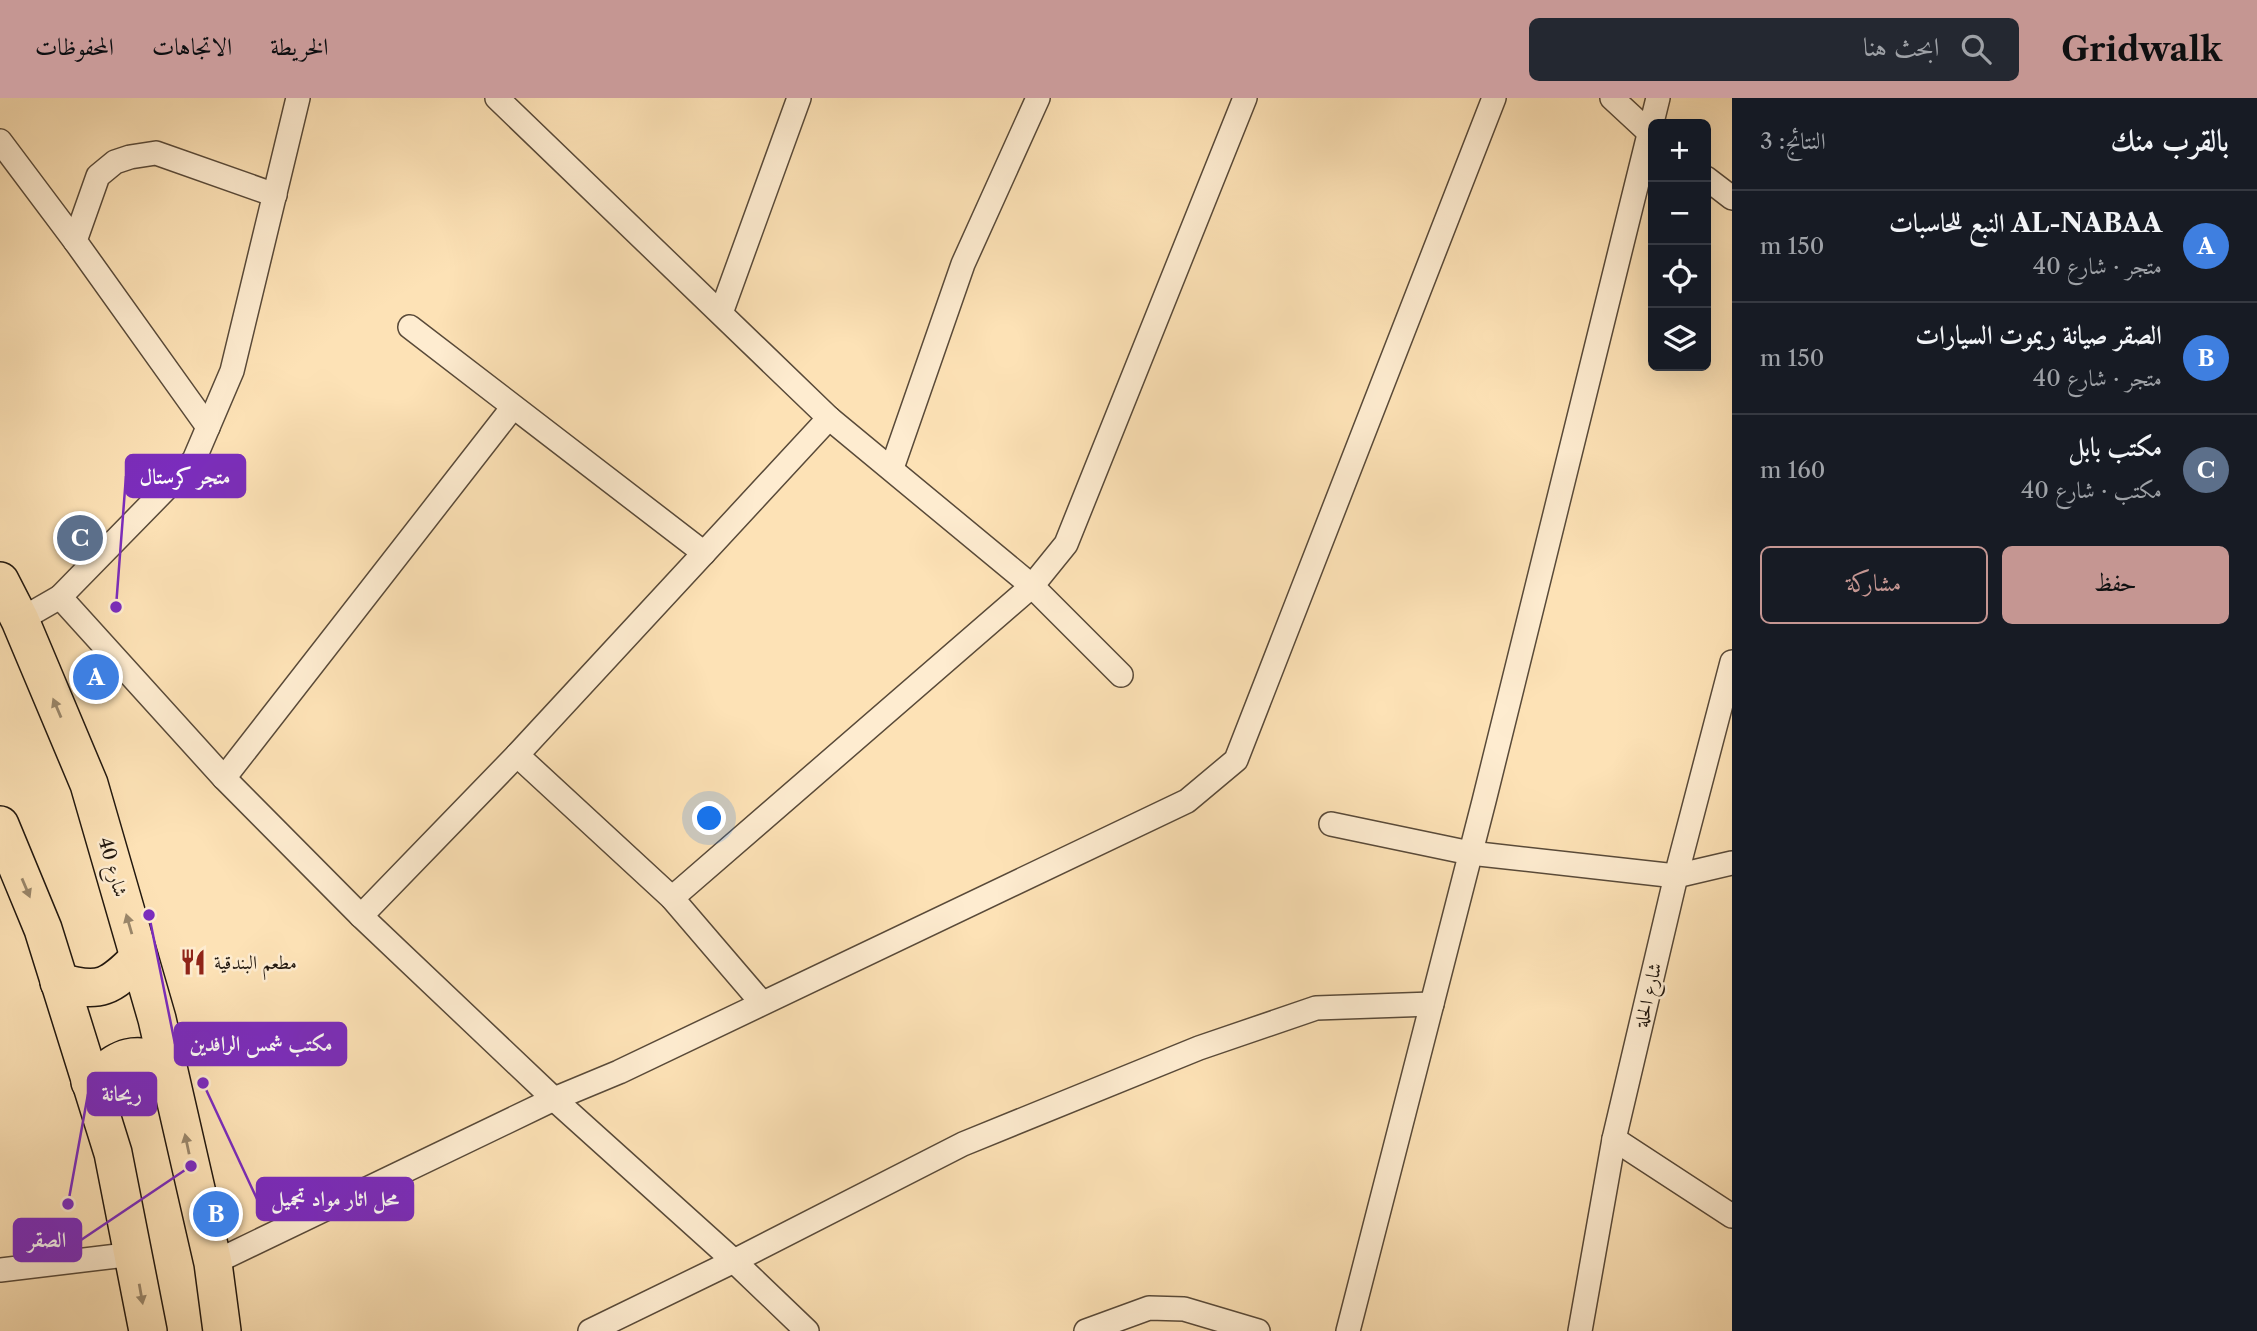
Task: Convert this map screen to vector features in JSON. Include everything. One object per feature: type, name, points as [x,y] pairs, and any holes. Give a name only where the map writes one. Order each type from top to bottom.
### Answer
[{"type":"main road","name":"شارع 40","points":[[0,580],[20,620],[89,784],[167,1061],[213,1263],[222,1331]]},
{"type":"main road","points":[[0,825],[43,929],[113,1153],[148,1331]]},
{"type":"main road","points":[[60,982],[81,988],[102,987],[118,979],[139,958]]},
{"type":"main road","points":[[90,1082],[124,1057],[167,1061]]},
{"type":"street","points":[[20,620],[60,597],[194,460],[233,371],[298,98]]},
{"type":"street","points":[[497,98],[829,418],[1032,586],[1121,675]]},
{"type":"street","points":[[721,313],[799,98]]},
{"type":"street","points":[[892,468],[963,264],[1038,98]]},
{"type":"street","points":[[672,898],[1032,586],[1066,544],[1245,98]]},
{"type":"street","points":[[213,1263],[1187,801],[1236,760],[1494,98]]},
{"type":"street","points":[[1612,98],[1648,131]]},
{"type":"street","points":[[1655,119],[1658,98]]},
{"type":"street","points":[[0,141],[208,427]]},
{"type":"street","points":[[1348,1331],[1648,151]]},
{"type":"street","points":[[75,241],[98,176],[115,162],[130,157],[156,153],[275,195]]},
{"type":"street","points":[[1711,182],[1732,198]]},
{"type":"street","points":[[410,327],[704,553]]},
{"type":"street","points":[[224,778],[513,407]]},
{"type":"street","points":[[362,916],[517,755],[829,418]]},
{"type":"street","points":[[60,597],[224,778],[362,916],[554,1099],[734,1261],[807,1331]]},
{"type":"street","name":"شارع الحلة","points":[[1580,1331],[1614,1139],[1676,876],[1732,662]]},
{"type":"street","points":[[517,755],[672,898],[762,1003]]},
{"type":"street","points":[[1331,824],[1470,853],[1676,876],[1732,863]]},
{"type":"street","points":[[590,1331],[963,1144],[1199,1048],[1316,1009],[1432,1004]]},
{"type":"street","points":[[1614,1139],[1732,1216]]},
{"type":"street","points":[[0,1270],[134,1254]]},
{"type":"street","points":[[1086,1331],[1149,1308],[1184,1308],[1258,1331]]},
{"type":"place","name":"مكتب بابل","points":[[80,538]]},
{"type":"place","name":"متجر كرستال","points":[[116,607]]},
{"type":"place","name":"AL-NABAA النبع للحاسبات","points":[[96,677]]},
{"type":"place","name":"مكتب شمس الرافدين","points":[[149,915]]},
{"type":"place","name":"مطعم البندقية","points":[[193,962]]},
{"type":"place","name":"محل اثار مواد تجميل","points":[[203,1083]]},
{"type":"place","name":"الصقر","points":[[191,1166]]},
{"type":"place","name":"ريحانة","points":[[68,1204]]},
{"type":"place","name":"الصقر صيانة ريموت السيارات","points":[[216,1214]]}]
